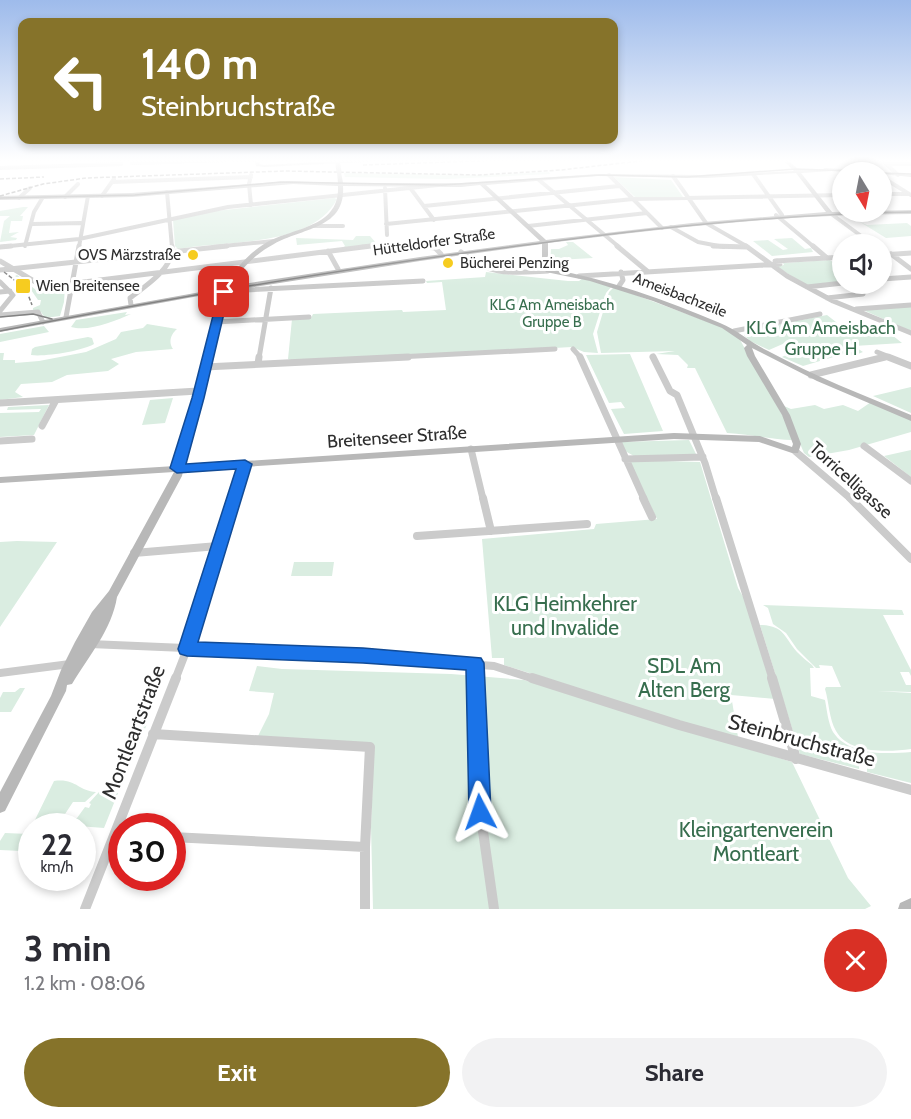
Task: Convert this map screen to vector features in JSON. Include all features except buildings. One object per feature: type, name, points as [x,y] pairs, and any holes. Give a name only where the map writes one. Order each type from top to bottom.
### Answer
[{"type":"main road","points":[[0,806],[57,696],[112,601],[112,594],[177,476],[177,468],[225,289],[243,263],[272,242],[314,226],[333,212],[340,202]]},
{"type":"main road","points":[[503,202],[547,245],[545,267],[548,271]]},
{"type":"main road","points":[[823,202],[830,213]]},
{"type":"main road","name":"Hütteldorfer Straße","points":[[0,330],[131,304],[441,254],[779,215],[910,212]]},
{"type":"main road","name":"Ameisbachzeile","points":[[548,271],[619,286],[734,331],[750,345],[765,353],[911,418]]},
{"type":"main road","name":"Torricelligasse","points":[[750,345],[748,348],[751,356],[790,423],[798,444],[795,451]]},
{"type":"main road","points":[[751,356],[765,353]]},
{"type":"main road","name":"Breitenseer Straße","points":[[0,480],[617,439],[695,436],[760,439],[795,451]]},
{"type":"main road","points":[[57,696],[69,664],[86,644]]},
{"type":"main road","points":[[906,909],[911,906]]},
{"type":"street","points":[[25,246],[33,224],[34,212],[40,202]]},
{"type":"street","points":[[66,317],[86,202]]},
{"type":"street","points":[[131,304],[130,298],[160,274],[172,251],[168,202]]},
{"type":"street","points":[[0,247],[79,239],[169,218],[277,202]]},
{"type":"street","points":[[385,202],[387,235]]},
{"type":"street","points":[[421,202],[434,220]]},
{"type":"street","points":[[424,206],[457,202]]},
{"type":"street","points":[[566,202],[647,271]]},
{"type":"street","points":[[386,224],[602,202]]},
{"type":"street","points":[[636,202],[662,228]]},
{"type":"street","points":[[690,202],[706,223],[747,247],[805,287],[911,333]]},
{"type":"street","points":[[773,202],[779,215],[827,258]]},
{"type":"street","points":[[528,226],[646,213]]},
{"type":"street","points":[[830,213],[858,234]]},
{"type":"street","points":[[33,224],[81,223]]},
{"type":"street","points":[[314,226],[343,226]]},
{"type":"street","points":[[671,227],[703,245],[722,248],[747,247]]},
{"type":"street","points":[[0,270],[251,242],[272,242]]},
{"type":"street","points":[[0,261],[43,287],[160,274],[386,243],[435,249],[441,254]]},
{"type":"street","points":[[328,251],[338,269]]},
{"type":"street","name":"Ameisbachzeile","points":[[461,252],[473,263],[486,270],[509,273],[548,271]]},
{"type":"street","points":[[892,254],[911,253]]},
{"type":"street","points":[[579,276],[780,264],[777,261],[832,258]]},
{"type":"street","points":[[892,258],[911,269]]},
{"type":"street","points":[[619,286],[623,280],[621,272]]},
{"type":"street","points":[[304,275],[308,286]]},
{"type":"street","points":[[892,278],[911,277]]},
{"type":"street","points":[[239,286],[246,290],[423,281]]},
{"type":"street","points":[[0,282],[10,291],[12,297],[0,313]]},
{"type":"street","points":[[805,287],[832,284]]},
{"type":"street","points":[[258,364],[272,288]]},
{"type":"street","points":[[0,292],[10,291]]},
{"type":"street","points":[[826,298],[863,294]]},
{"type":"street","points":[[854,309],[911,305]]},
{"type":"street","points":[[0,313],[38,312],[43,322]]},
{"type":"street","points":[[734,331],[820,314]]},
{"type":"street","points":[[216,322],[309,317]]},
{"type":"street","points":[[573,349],[579,354],[652,518]]},
{"type":"street","points":[[205,367],[555,350]]},
{"type":"street","points":[[877,351],[911,366]]},
{"type":"street","points":[[811,375],[887,356]]},
{"type":"street","points":[[653,357],[670,391],[677,395],[703,457],[744,589],[750,601],[796,759]]},
{"type":"street","points":[[0,404],[198,391]]},
{"type":"street","points":[[42,426],[56,400]]},
{"type":"street","points":[[0,441],[32,439]]},
{"type":"street","points":[[864,446],[911,481]]},
{"type":"street","points":[[471,449],[491,531]]},
{"type":"street","name":"Torricelligasse","points":[[795,451],[858,505],[911,559]]},
{"type":"street","points":[[625,459],[703,457]]},
{"type":"street","name":"Montleartstraße","points":[[125,813],[153,734],[187,649],[245,464]]},
{"type":"street","points":[[417,536],[587,524]]},
{"type":"street","points":[[134,553],[218,546]]},
{"type":"street","name":"Steinbruchstraße","points":[[86,644],[363,655],[494,666],[680,725],[911,790]]},
{"type":"street","points":[[475,663],[478,794],[483,848],[494,909]]},
{"type":"street","points":[[0,673],[69,664]]},
{"type":"street","points":[[153,734],[370,747],[364,909]]},
{"type":"street","points":[[186,838],[365,847]]},
{"type":"street","name":"Montleartstraße","points":[[85,909],[108,857]]},
{"type":"green space","points":[[294,202],[334,202],[325,215],[308,226],[288,234],[266,239],[178,249],[175,246],[173,220],[216,211]]},
{"type":"green space","points":[[28,207],[20,216],[23,216],[22,221],[11,221],[9,233],[19,232],[10,237],[17,238],[16,240],[0,242],[4,221],[10,216],[0,216],[0,211]]},
{"type":"green space","points":[[860,222],[867,225],[907,223],[911,226],[911,236],[892,238],[892,234],[880,234]]},
{"type":"green space","points":[[356,236],[370,236],[376,243],[343,248],[345,246],[342,241],[297,245],[296,238],[353,240]]},
{"type":"green space","points":[[792,238],[805,249],[811,248],[813,252],[772,256],[753,241],[768,240],[783,250],[788,249],[774,239]]},
{"type":"green space","points":[[566,242],[573,242],[593,258],[556,260],[557,263],[550,263],[551,249],[559,249],[568,245]]},
{"type":"green space","points":[[830,260],[832,261],[832,283],[807,286],[776,266],[784,265],[783,263]]},
{"type":"green space","name":"KLG Am Ameisbach Gruppe B","points":[[486,272],[568,281],[579,281],[583,278],[612,286],[606,293],[593,334],[598,353],[584,352],[572,347],[297,362],[288,359],[292,319],[311,318],[313,314],[446,310],[442,282],[427,283],[426,281],[485,277]]},
{"type":"green space","points":[[17,275],[36,290],[65,286],[60,316],[45,318],[41,312],[33,311],[33,308],[40,305],[41,300],[38,300],[27,284],[15,276]]},
{"type":"green space","points":[[614,287],[730,330],[739,338],[785,420],[792,440],[727,433],[695,368],[687,368],[688,365],[678,355],[656,354],[675,351],[601,353],[597,332],[609,292]]},
{"type":"green space","points":[[911,306],[911,331],[863,310]]},
{"type":"green space","points":[[127,312],[125,315],[131,314],[102,325],[86,328],[71,327],[76,320]]},
{"type":"green space","name":"KLG Am Ameisbach Gruppe H","points":[[827,315],[854,336],[892,335],[902,343],[854,346],[863,352],[853,356],[847,353],[803,366],[782,357],[798,349],[785,343],[769,350],[750,341],[744,335],[756,329]]},
{"type":"green space","points":[[147,324],[177,329],[171,338],[173,349],[136,352],[111,359],[119,364],[108,371],[67,375],[52,382],[21,384],[15,392],[23,397],[0,400],[0,353],[4,353],[3,360],[15,360],[15,363],[86,352],[116,339],[121,332],[143,328]]},
{"type":"green space","points":[[44,326],[49,332],[0,342],[0,334]]},
{"type":"green space","points":[[92,338],[94,344],[81,349],[31,355],[35,347]]},
{"type":"green space","points":[[630,354],[663,431],[624,434],[611,409],[625,408],[621,402],[609,403],[586,355]]},
{"type":"green space","points":[[911,387],[911,413],[873,396]]},
{"type":"green space","points":[[173,398],[165,423],[142,425],[150,400]]},
{"type":"green space","points":[[871,402],[911,420],[911,432],[849,450],[809,457],[804,453],[784,406],[791,409],[815,405],[824,409],[843,405],[858,411]]},
{"type":"green space","points":[[49,405],[34,435],[0,437],[0,413],[39,412],[41,409],[7,410],[8,407]]},
{"type":"green space","points":[[689,440],[697,456],[634,456],[625,451],[620,442]]},
{"type":"green space","points":[[911,450],[911,477],[884,456]]},
{"type":"green space","points":[[629,460],[700,462],[775,699],[731,695],[738,737],[689,724],[504,665],[504,658],[492,658],[482,539],[594,529],[596,524],[657,519]]},
{"type":"green space","points":[[0,542],[57,542],[0,627]]},
{"type":"green space","points":[[294,562],[334,562],[332,576],[291,576]]},
{"type":"green space","points":[[763,605],[902,610],[904,615],[883,615],[911,670],[911,676],[909,672],[900,672],[906,685],[911,685],[911,692],[877,691],[911,693],[911,749],[870,750],[859,748],[842,738],[832,721],[825,689],[826,687],[841,687],[832,666],[819,665],[820,668],[816,668],[797,649],[786,633],[773,624],[768,608]]},
{"type":"green space","points":[[760,625],[779,630],[797,652],[812,665],[814,668],[810,668],[811,696],[825,700],[831,728],[840,740],[848,746],[869,752],[911,752],[911,783],[867,772],[867,763],[859,761],[859,769],[800,754]]},
{"type":"green space","name":"Kleingartenverein Montleart","points":[[257,666],[282,669],[451,674],[524,680],[792,762],[848,878],[871,906],[865,909],[373,909],[371,827],[374,747],[258,736],[269,714],[274,693],[249,691]]},
{"type":"green space","points":[[20,688],[25,688],[11,712],[0,712],[0,698],[3,692],[15,692]]},
{"type":"green space","points":[[138,723],[147,724],[127,773],[116,773]]},
{"type":"green space","points":[[54,781],[67,781],[96,792],[85,802],[73,802],[66,813],[38,813]]},
{"type":"green space","points":[[99,792],[118,793],[108,813],[104,828],[96,827],[96,813],[81,813],[85,807],[89,808],[91,804],[89,803]]},
{"type":"green space","points":[[5,833],[18,834],[18,851],[0,850],[0,841]]},
{"type":"tram line","points":[[0,331],[266,283],[467,253],[722,222],[816,215],[911,212]]},
{"type":"tram line","points":[[0,317],[33,314],[52,319]]},
{"type":"railway","points":[[4,272],[26,289],[32,305]]},
{"type":"place","name":"OVS Märzstraße","points":[[193,255]]},
{"type":"place","name":"Bücherei Penzing","points":[[448,263]]},
{"type":"place","name":"Wien Breitensee","points":[[23,286]]},
{"type":"route","points":[[224,292],[198,398],[177,468],[245,464],[187,649],[363,655],[475,663],[480,812]]},
{"type":"park label","name":"KLG Heimkehrer und Invalide","points":[[565,615]]},
{"type":"park label","name":"SDL Am Alten Berg","points":[[684,677]]}]
